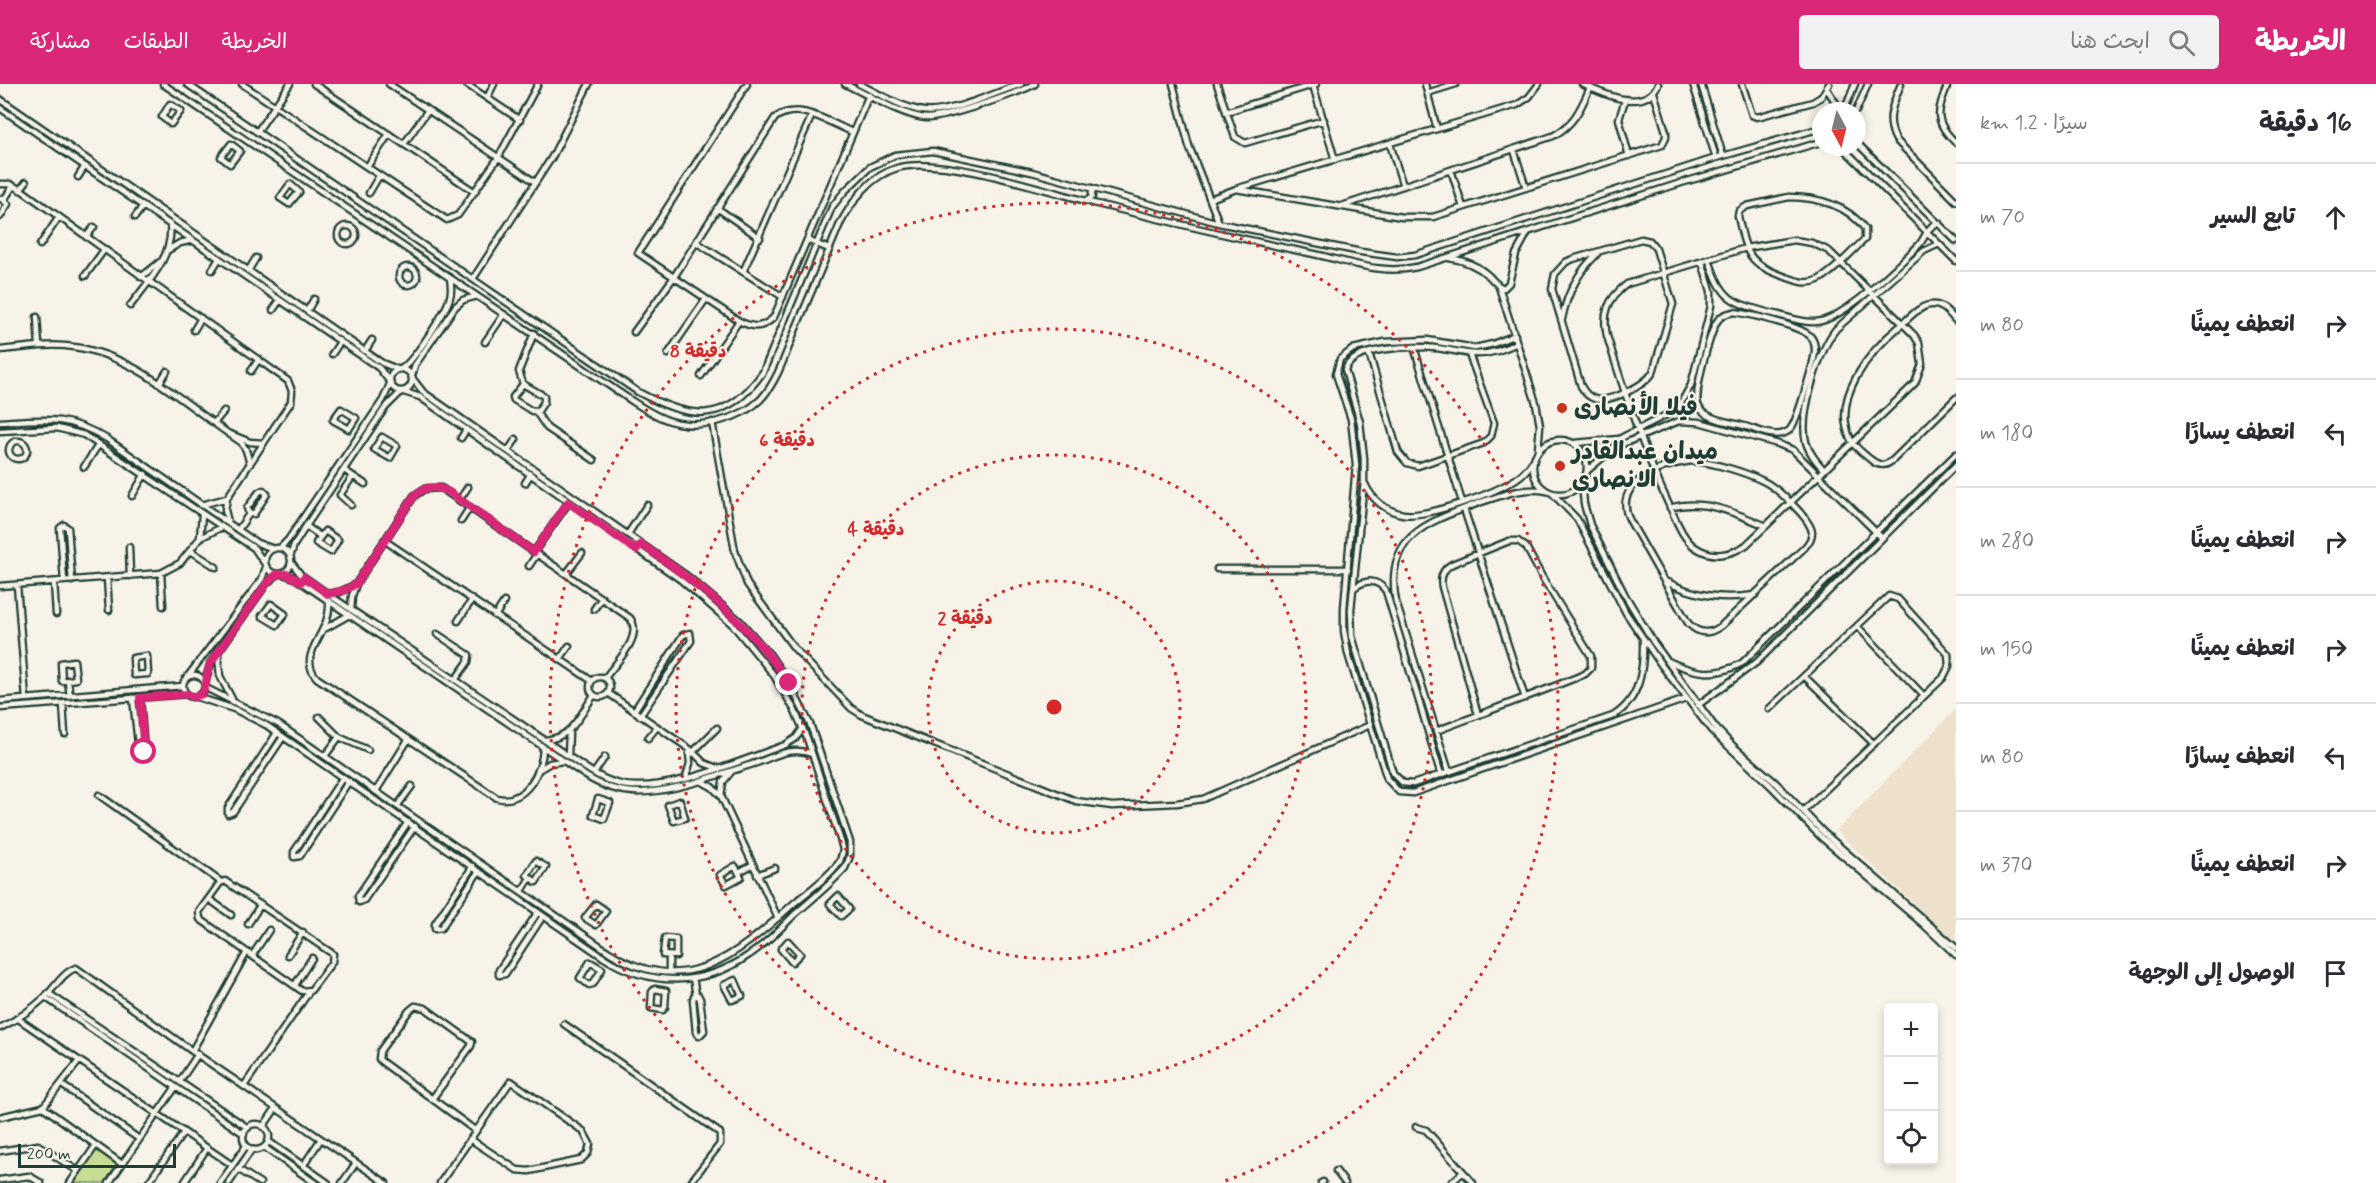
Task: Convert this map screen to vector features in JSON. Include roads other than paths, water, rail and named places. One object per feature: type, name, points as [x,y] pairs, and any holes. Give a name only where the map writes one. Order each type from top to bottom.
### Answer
[{"type":"street","points":[[163,84],[649,411],[676,423],[712,422],[749,408],[767,390],[788,349],[840,224],[859,194],[879,177],[897,168],[915,165],[949,168],[1027,185],[1228,236],[1365,267],[1393,271],[1447,258],[1667,187],[1812,145]]},
{"type":"street","points":[[187,84],[638,392],[668,408],[683,412],[706,412],[735,404],[752,388],[764,372],[832,207],[870,167],[903,154],[933,151],[1032,172],[1219,223],[1327,246],[1393,256],[1415,255],[1723,156],[1812,131]]},
{"type":"street","points":[[242,84],[447,220],[455,218],[498,158],[538,84]]},
{"type":"street","points":[[257,132],[290,84]]},
{"type":"street","points":[[314,84],[475,192]]},
{"type":"street","points":[[389,84],[397,86],[428,111],[535,182]]},
{"type":"street","points":[[466,84],[520,120]]},
{"type":"street","points":[[487,98],[494,84]]},
{"type":"street","points":[[473,279],[556,149],[589,84]]},
{"type":"street","points":[[747,84],[638,253],[739,321],[753,327],[768,324],[774,317],[874,84]]},
{"type":"street","points":[[845,84],[908,107],[931,112],[1021,84]]},
{"type":"street","points":[[859,84],[907,112],[931,118],[955,113],[1035,84]]},
{"type":"street","points":[[1173,84],[1186,138],[1219,223]]},
{"type":"street","points":[[1217,84],[1234,137],[1245,143],[1324,120]]},
{"type":"street","points":[[1425,84],[1437,129]]},
{"type":"street","points":[[1427,93],[1456,84]]},
{"type":"street","points":[[1210,199],[1236,189],[1517,105],[1529,97],[1539,84]]},
{"type":"street","points":[[1582,84],[1625,100],[1654,93]]},
{"type":"street","points":[[1236,189],[1416,218],[1433,217],[1657,148],[1665,142],[1666,132],[1654,93],[1658,84]]},
{"type":"street","points":[[1693,84],[1716,159]]},
{"type":"street","points":[[1701,84],[1723,156]]},
{"type":"street","points":[[1742,84],[1752,115],[1755,117],[1813,102],[1821,98],[1828,86]]},
{"type":"street","points":[[1846,102],[1855,84]]},
{"type":"street","points":[[1860,102],[1868,84]]},
{"type":"street","points":[[1901,84],[1890,117],[1896,140],[1956,201]]},
{"type":"street","points":[[1948,84],[1938,118],[1944,130],[1956,143]]},
{"type":"street","points":[[1226,112],[1314,85],[1335,160]]},
{"type":"street","points":[[1828,86],[1837,102]]},
{"type":"street","points":[[1339,207],[1553,136],[1569,126],[1590,88]]},
{"type":"street","points":[[176,107],[183,97]]},
{"type":"street","points":[[0,99],[365,351],[381,365],[393,389],[420,397],[694,591],[732,624],[777,679],[803,728],[841,842],[842,854],[836,866],[738,951],[716,963],[697,969],[669,972],[648,969],[624,961],[294,734],[206,685],[199,675],[188,676]]},
{"type":"street","points":[[1625,100],[1619,119],[1629,156]]},
{"type":"street","points":[[170,104],[176,107],[181,111],[174,123],[170,124],[162,119],[170,104]]},
{"type":"street","points":[[0,108],[340,342],[381,365],[407,370],[423,392],[702,587],[740,621],[774,662],[802,706],[814,734],[850,846],[850,856],[845,868],[747,956],[723,970],[699,977],[662,979],[631,973],[603,957],[349,781],[284,737],[243,713],[187,694],[0,708]]},
{"type":"street","points":[[404,144],[428,111]]},
{"type":"street","points":[[634,332],[674,277],[775,118],[790,111],[798,111],[852,132]]},
{"type":"street","points":[[743,272],[812,116]]},
{"type":"street","points":[[367,167],[389,134]]},
{"type":"street","points":[[235,147],[242,136]]},
{"type":"street","points":[[1390,144],[1403,186]]},
{"type":"street","points":[[228,145],[235,147],[240,152],[233,163],[229,164],[221,159],[228,145]]},
{"type":"street","points":[[1514,150],[1526,188]]},
{"type":"street","points":[[1866,152],[1956,241]]},
{"type":"street","points":[[1851,156],[1956,261]]},
{"type":"street","points":[[78,177],[85,166]]},
{"type":"street","points":[[1451,170],[1463,207]]},
{"type":"street","points":[[1666,175],[1663,182],[1667,187]]},
{"type":"street","points":[[107,181],[111,176]]},
{"type":"street","points":[[294,187],[301,176]]},
{"type":"street","points":[[369,193],[379,176]]},
{"type":"street","points":[[20,190],[26,182]]},
{"type":"street","points":[[1646,182],[1650,189],[1649,193]]},
{"type":"street","points":[[0,184],[14,186],[20,190],[286,378],[292,391],[291,402],[227,498],[225,510],[228,522]]},
{"type":"street","points":[[288,185],[294,187],[299,192],[292,203],[288,204],[280,199],[288,185]]},
{"type":"street","points":[[0,217],[8,205],[2,199],[14,186]]},
{"type":"street","points":[[1086,201],[1092,197],[1092,188]]},
{"type":"street","points":[[1113,208],[1112,202],[1116,195]]},
{"type":"street","points":[[1775,198],[1815,199],[1853,216],[1865,229],[1864,239],[1840,262],[1819,279],[1804,283],[1762,268],[1753,260],[1746,248],[1738,216],[1742,207],[1775,198]]},
{"type":"street","points":[[1907,210],[1913,208],[1917,201]]},
{"type":"street","points":[[135,217],[143,206]]},
{"type":"street","points":[[717,208],[760,238]]},
{"type":"street","points":[[40,245],[59,217]]},
{"type":"street","points":[[352,228],[361,217]]},
{"type":"street","points":[[1709,260],[1720,288],[1729,298],[1741,305],[1807,322],[1831,319],[1869,290],[1918,246],[1932,226],[1939,223]]},
{"type":"street","points":[[130,306],[168,250],[170,224]]},
{"type":"street","points":[[345,226],[352,228],[357,233],[350,244],[346,245],[338,240],[345,226]]},
{"type":"street","points":[[86,237],[94,227]]},
{"type":"street","points":[[1499,287],[1504,288],[1509,283],[1516,254],[1529,231]]},
{"type":"street","points":[[1641,238],[1654,244],[1664,274],[1672,298],[1672,309],[1653,372],[1644,383],[1625,392],[1602,399],[1590,396],[1585,392],[1552,289],[1555,274],[1566,262],[1641,238]]},
{"type":"street","points":[[168,250],[193,240]]},
{"type":"street","points":[[807,240],[829,249]]},
{"type":"street","points":[[1794,240],[1812,243],[1829,251],[1869,290],[1919,343],[1922,353],[1920,374],[1908,390],[1737,551],[1715,555],[1695,547],[1687,539],[1670,508],[1637,430],[1607,336],[1606,312],[1610,301],[1627,284],[1746,248],[1794,240]]},
{"type":"street","points":[[696,242],[783,297]]},
{"type":"street","points":[[1822,472],[1809,450],[1805,434],[1805,419],[1824,349],[1831,335],[1924,251],[1939,244]]},
{"type":"street","points":[[1323,256],[1327,246]]},
{"type":"street","points":[[85,276],[104,250]]},
{"type":"street","points":[[1562,320],[1565,305],[1578,276],[1599,252]]},
{"type":"street","points":[[412,269],[420,257]]},
{"type":"street","points":[[248,271],[256,258]]},
{"type":"street","points":[[1364,482],[1377,501],[1389,509],[1403,514],[1428,513],[1508,484],[1525,472],[1538,450],[1539,418],[1499,287],[1489,276],[1473,265],[1447,258]]},
{"type":"street","points":[[212,270],[219,259]]},
{"type":"street","points":[[141,276],[160,262]]},
{"type":"street","points":[[1538,450],[1557,439],[1575,443],[1612,441],[1670,413],[1687,393],[1712,299],[1702,262]]},
{"type":"street","points":[[405,266],[412,269],[417,274],[410,285],[398,279],[405,266]]},
{"type":"street","points":[[183,686],[188,676],[262,579],[266,555],[277,549],[302,519],[383,400],[392,374],[410,362],[448,303],[451,291],[450,278]]},
{"type":"street","points":[[262,288],[266,283]]},
{"type":"street","points":[[197,697],[202,694],[206,685],[208,667],[267,583],[290,568],[296,542],[389,403],[411,387],[415,365],[455,307],[463,300],[477,296]]},
{"type":"street","points":[[668,354],[706,299]]},
{"type":"street","points":[[273,310],[280,300]]},
{"type":"street","points":[[307,311],[314,300]]},
{"type":"street","points":[[1739,312],[1741,305]]},
{"type":"street","points":[[1956,321],[1944,308],[1930,305],[1918,310],[1872,352],[1852,387],[1846,410],[1851,442],[1876,464],[1886,465],[1956,399]]},
{"type":"street","points":[[1739,312],[1804,331],[1813,340],[1815,352],[1791,429],[1780,434],[1769,433],[1705,413],[1700,409],[1696,396],[1714,329],[1723,315],[1739,312]]},
{"type":"street","points":[[485,342],[504,314]]},
{"type":"street","points":[[38,317],[39,346]]},
{"type":"street","points":[[194,330],[201,318]]},
{"type":"street","points":[[701,376],[739,321]]},
{"type":"street","points":[[1804,331],[1807,322]]},
{"type":"street","points":[[1705,326],[1714,329]]},
{"type":"street","points":[[534,333],[519,371],[523,384],[544,396],[544,402],[536,412]]},
{"type":"street","points":[[1515,335],[1475,348],[1427,340],[1385,342],[1353,349],[1340,359],[1336,374],[1351,419],[1356,453],[1343,616],[1345,639],[1388,782],[1399,792],[1410,793],[1686,699]]},
{"type":"street","points":[[365,351],[372,340]]},
{"type":"street","points":[[332,354],[340,342]]},
{"type":"street","points":[[1517,343],[1490,353],[1469,354],[1437,348],[1414,347],[1369,353],[1352,359],[1347,364],[1344,373],[1362,434],[1364,482],[1351,618],[1353,643],[1392,773],[1400,782],[1410,785],[1604,720],[1617,713],[1629,702],[1638,684],[1643,662],[1643,638]]},
{"type":"street","points":[[0,350],[62,345],[91,350],[134,368],[230,434],[245,447],[250,464]]},
{"type":"street","points":[[1414,347],[1462,502]]},
{"type":"street","points":[[1369,353],[1402,458],[1411,465],[1421,466],[1487,441],[1494,430],[1494,423],[1469,354]]},
{"type":"street","points":[[251,371],[259,359]]},
{"type":"street","points":[[159,384],[167,371]]},
{"type":"street","points":[[523,384],[513,398],[536,412],[547,428],[594,460]]},
{"type":"street","points":[[1687,393],[1696,396]]},
{"type":"street","points":[[342,409],[355,417],[352,425],[347,429],[334,422],[333,419],[342,409]]},
{"type":"street","points":[[214,423],[224,411]]},
{"type":"street","points":[[0,422],[50,419],[86,427],[258,543],[285,550],[301,579],[329,602],[350,612],[455,680],[544,740],[591,779],[610,788],[640,793],[670,790],[787,752],[800,750],[812,754]]},
{"type":"street","points":[[1449,772],[1396,602],[1394,571],[1402,550],[1415,533],[1432,520],[1521,490],[1559,494],[1572,492],[1582,483],[1588,470],[1608,451],[1670,423],[1689,420],[1778,444],[1800,455],[1822,472],[1882,538]]},
{"type":"street","points":[[712,422],[735,550],[747,584],[794,648],[852,708],[862,715],[1068,799],[1112,806],[1177,803],[1203,799],[1370,725]]},
{"type":"street","points":[[352,425],[362,431]]},
{"type":"street","points":[[0,431],[63,428],[84,435],[254,548],[272,573],[301,579],[328,594],[350,612],[543,747],[617,784],[639,787],[660,785],[686,778],[785,745],[796,738],[803,728]]},
{"type":"street","points":[[16,430],[17,441]]},
{"type":"street","points":[[461,438],[466,430]]},
{"type":"street","points":[[230,434],[250,442],[265,443]]},
{"type":"street","points":[[1778,444],[1780,434]]},
{"type":"street","points":[[367,437],[377,443]]},
{"type":"street","points":[[383,437],[397,448],[388,458],[375,450],[377,443],[383,437]]},
{"type":"street","points":[[508,451],[516,439]]},
{"type":"street","points":[[17,441],[25,442],[26,459],[14,460],[12,458],[10,444],[17,441]]},
{"type":"street","points":[[1575,443],[1585,455],[1588,470]]},
{"type":"street","points":[[84,467],[99,444]]},
{"type":"street","points":[[1666,660],[1693,672],[1705,674],[1718,673],[1742,663],[1956,454]]},
{"type":"street","points":[[1533,461],[1535,479],[1577,519],[1617,598],[1686,699],[1720,741],[1771,786],[1816,833],[1956,948]]},
{"type":"street","points":[[1700,461],[1763,481],[1776,489],[1790,503],[1810,526],[1811,538],[1804,548],[1715,631],[1700,632],[1688,623],[1630,521],[1625,505],[1629,489],[1635,483],[1654,472],[1682,462],[1700,461]]},
{"type":"street","points":[[1698,705],[1756,662],[1956,465]]},
{"type":"street","points":[[344,470],[365,484]]},
{"type":"street","points":[[132,496],[145,474]]},
{"type":"street","points":[[351,505],[340,495],[353,476]]},
{"type":"street","points":[[525,483],[530,476]]},
{"type":"street","points":[[1582,483],[1584,504],[1590,525],[1634,612],[1698,705],[1724,737],[1776,783],[1824,833],[1925,922],[1956,955]]},
{"type":"street","points":[[324,630],[350,612],[356,584],[411,500],[420,491],[437,487],[460,500],[630,618],[635,627],[634,637],[605,678]]},
{"type":"street","points":[[460,500],[468,487]]},
{"type":"street","points":[[238,530],[249,514],[254,513],[266,497],[265,491],[259,492],[247,508],[249,514]]},
{"type":"street","points":[[201,505],[227,498]]},
{"type":"street","points":[[529,566],[568,502]]},
{"type":"street","points":[[1670,508],[1691,503],[1701,504],[1766,526]]},
{"type":"street","points":[[628,534],[647,505]]},
{"type":"street","points":[[461,521],[470,507]]},
{"type":"street","points":[[1464,509],[1525,698]]},
{"type":"street","points":[[200,538],[201,513]]},
{"type":"street","points":[[295,515],[302,519]]},
{"type":"street","points":[[63,581],[60,528],[64,525],[68,528],[72,581]]},
{"type":"street","points":[[306,526],[320,536]]},
{"type":"street","points":[[0,586],[161,573],[175,567],[200,538],[222,527]]},
{"type":"street","points":[[325,531],[338,540],[331,551],[316,544],[320,536],[325,531]]},
{"type":"street","points":[[384,540],[592,681]]},
{"type":"street","points":[[1436,731],[1525,698],[1585,674],[1591,668],[1592,659],[1524,544],[1512,541],[1449,566],[1444,571],[1441,580],[1478,715]]},
{"type":"street","points":[[254,548],[258,543]]},
{"type":"street","points":[[61,545],[69,544]]},
{"type":"street","points":[[636,550],[641,544]]},
{"type":"street","points":[[129,547],[130,576]]},
{"type":"street","points":[[191,551],[216,567]]},
{"type":"street","points":[[566,574],[582,553]]},
{"type":"street","points":[[1217,569],[1347,569]]},
{"type":"street","points":[[161,573],[163,606]]},
{"type":"street","points":[[107,578],[109,610]]},
{"type":"street","points":[[1664,580],[1699,595],[1718,598],[1755,595]]},
{"type":"street","points":[[1354,588],[1360,583],[1372,581],[1382,585],[1386,591],[1441,775]]},
{"type":"street","points":[[54,582],[56,614]]},
{"type":"street","points":[[328,594],[345,590],[356,584]]},
{"type":"street","points":[[17,585],[26,699]]},
{"type":"street","points":[[1768,709],[1889,596],[1898,599],[1943,648],[1949,660],[1947,672],[1924,696],[1803,811]]},
{"type":"street","points":[[594,609],[602,597]]},
{"type":"street","points":[[458,621],[472,600]]},
{"type":"street","points":[[254,602],[265,609]]},
{"type":"street","points":[[329,602],[329,616],[324,630],[309,657],[314,675],[493,797],[512,799],[522,794],[538,771],[550,763],[566,758]]},
{"type":"street","points":[[495,616],[504,602]]},
{"type":"street","points":[[271,604],[284,612],[284,616],[275,625],[262,617],[265,609],[271,604]]},
{"type":"street","points":[[1857,626],[1924,696]]},
{"type":"street","points":[[634,711],[683,635],[690,633],[691,641],[640,716]]},
{"type":"street","points":[[437,634],[468,655],[468,662],[455,680]]},
{"type":"street","points":[[560,660],[569,646]]},
{"type":"street","points":[[218,652],[222,681],[234,701]]},
{"type":"street","points":[[147,656],[149,673],[141,676],[134,674],[132,660],[135,657],[147,656]]},
{"type":"street","points":[[74,661],[77,678],[68,681],[61,680],[60,664],[74,661]]},
{"type":"street","points":[[141,676],[142,690]]},
{"type":"street","points":[[1804,676],[1874,744]]},
{"type":"street","points":[[598,677],[605,678],[610,684],[608,693],[601,697],[594,695],[590,688],[592,681],[598,677]]},
{"type":"street","points":[[68,681],[70,696]]},
{"type":"street","points":[[0,701],[183,686]]},
{"type":"street","points":[[183,686],[187,694]]},
{"type":"street","points":[[608,693],[687,748],[704,763],[717,768]]},
{"type":"street","points":[[566,758],[569,732],[594,695]]},
{"type":"street","points":[[133,698],[140,739],[140,698]]},
{"type":"street","points":[[63,704],[66,734]]},
{"type":"street","points":[[319,717],[339,736],[368,750]]},
{"type":"street","points":[[648,738],[657,727]]},
{"type":"street","points":[[686,778],[691,753],[717,728]]},
{"type":"street","points":[[526,735],[529,730]]},
{"type":"street","points":[[544,740],[557,738],[569,732]]},
{"type":"street","points":[[277,733],[228,808],[228,814],[232,814],[284,737]]},
{"type":"street","points":[[289,741],[294,734]]},
{"type":"street","points":[[326,756],[339,736]]},
{"type":"street","points":[[376,791],[408,740]]},
{"type":"street","points":[[785,745],[787,752]]},
{"type":"street","points":[[538,771],[543,747]]},
{"type":"street","points":[[594,773],[605,757]]},
{"type":"street","points":[[721,796],[723,783],[732,771]]},
{"type":"street","points":[[343,777],[305,834],[294,852],[294,857],[298,857],[349,781]]},
{"type":"street","points":[[701,780],[721,796],[778,918]]},
{"type":"street","points":[[398,805],[412,786]]},
{"type":"street","points":[[605,801],[610,788]]},
{"type":"street","points":[[670,790],[674,803]]},
{"type":"street","points":[[238,792],[244,796]]},
{"type":"street","points":[[99,795],[221,882],[229,881],[334,956],[244,1086]]},
{"type":"street","points":[[598,799],[605,801],[610,804],[604,819],[593,816],[598,799]]},
{"type":"street","points":[[681,802],[685,819],[674,821],[668,805],[674,803],[681,802]]},
{"type":"street","points":[[408,822],[358,896],[359,902],[363,902],[414,826]]},
{"type":"street","points":[[305,834],[311,838]]},
{"type":"street","points":[[436,840],[440,834]]},
{"type":"street","points":[[536,861],[545,867],[537,881],[531,878],[527,874],[536,861]]},
{"type":"street","points":[[739,872],[752,865]]},
{"type":"street","points":[[473,866],[435,924],[435,929],[439,929],[479,871]]},
{"type":"street","points":[[735,866],[739,872],[740,878],[725,885],[721,875],[735,866]]},
{"type":"street","points":[[757,875],[774,868]]},
{"type":"street","points":[[371,877],[377,881]]},
{"type":"street","points":[[522,891],[531,878]]},
{"type":"street","points":[[221,882],[199,913],[200,919],[302,991],[309,991]]},
{"type":"street","points":[[824,887],[834,899]]},
{"type":"street","points":[[838,896],[849,908],[842,916],[830,905],[834,899],[838,896]]},
{"type":"street","points":[[209,899],[231,915]]},
{"type":"street","points":[[248,924],[261,904]]},
{"type":"street","points":[[448,904],[454,907]]},
{"type":"street","points":[[595,904],[605,910],[596,925],[590,922],[586,917],[595,904]]},
{"type":"street","points":[[538,912],[499,970],[499,975],[503,975],[543,916]]},
{"type":"street","points":[[582,933],[590,922]]},
{"type":"street","points":[[192,1051],[250,954],[269,930]]},
{"type":"street","points":[[288,955],[303,932]]},
{"type":"street","points":[[775,933],[784,944]]},
{"type":"street","points":[[665,938],[676,939],[676,956],[669,956],[663,955],[665,938]]},
{"type":"street","points":[[790,942],[800,953],[793,962],[781,949],[784,944],[790,942]]},
{"type":"street","points":[[514,947],[520,951]]},
{"type":"street","points":[[669,956],[669,972]]},
{"type":"street","points":[[598,965],[603,957]]},
{"type":"street","points":[[295,985],[312,958]]},
{"type":"street","points":[[590,962],[598,965],[601,971],[592,985],[580,979],[590,962]]},
{"type":"street","points":[[0,1028],[47,995],[70,970],[76,968],[192,1051],[386,1183]]},
{"type":"street","points":[[697,969],[699,977]]},
{"type":"street","points":[[723,970],[729,982]]},
{"type":"street","points":[[693,978],[696,995],[700,997],[704,1031],[699,1036],[696,1032],[693,1000],[696,995]]},
{"type":"street","points":[[660,989],[662,979]]},
{"type":"street","points":[[735,980],[741,996],[732,1000],[724,986],[729,982],[735,980]]},
{"type":"street","points":[[660,989],[666,992],[665,1009],[652,1009],[653,991],[660,989]]},
{"type":"street","points":[[47,995],[248,1128]]},
{"type":"street","points":[[47,995],[175,1088],[244,1134]]},
{"type":"street","points":[[432,1099],[472,1042],[424,1008],[415,1006],[409,1011],[378,1056],[382,1062],[432,1099],[476,1131]]},
{"type":"street","points":[[17,1018],[232,1165]]},
{"type":"street","points":[[564,1024],[720,1133],[720,1144],[690,1183]]},
{"type":"street","points":[[180,1081],[198,1054]]},
{"type":"street","points":[[0,1117],[43,1107],[79,1061]]},
{"type":"street","points":[[440,1183],[470,1139],[511,1081],[583,1131],[589,1139],[590,1149],[581,1160],[521,1171],[509,1167],[470,1139]]},
{"type":"street","points":[[62,1085],[139,1139]]},
{"type":"street","points":[[109,1183],[175,1088]]},
{"type":"street","points":[[43,1107],[122,1164]]},
{"type":"street","points":[[263,1127],[276,1108]]},
{"type":"street","points":[[220,1183],[246,1146],[244,1134],[248,1128],[255,1125],[263,1127],[268,1133],[268,1140],[264,1147]]},
{"type":"street","points":[[1416,1127],[1426,1130],[1473,1183]]},
{"type":"street","points":[[148,1183],[184,1132]]},
{"type":"street","points":[[268,1140],[328,1183]]},
{"type":"street","points":[[303,1166],[321,1140]]},
{"type":"street","points":[[0,1151],[38,1145],[78,1171]]},
{"type":"street","points":[[70,1183],[96,1145]]},
{"type":"street","points":[[246,1146],[252,1149],[264,1147],[315,1183]]},
{"type":"street","points":[[184,1183],[207,1149]]},
{"type":"street","points":[[229,1183],[252,1149]]},
{"type":"street","points":[[342,1183],[356,1163]]},
{"type":"street","points":[[238,1169],[260,1183]]},
{"type":"street","points":[[1335,1171],[1346,1183]]},
{"type":"street","points":[[1451,1183],[1463,1172]]},
{"type":"street","points":[[0,1180],[29,1176],[42,1183]]},
{"type":"place","name":"فيلا الأنصارى","points":[[1562,408]]},
{"type":"place","name":"ميدان عبدالقادر الانصارى","points":[[1560,466]]}]
